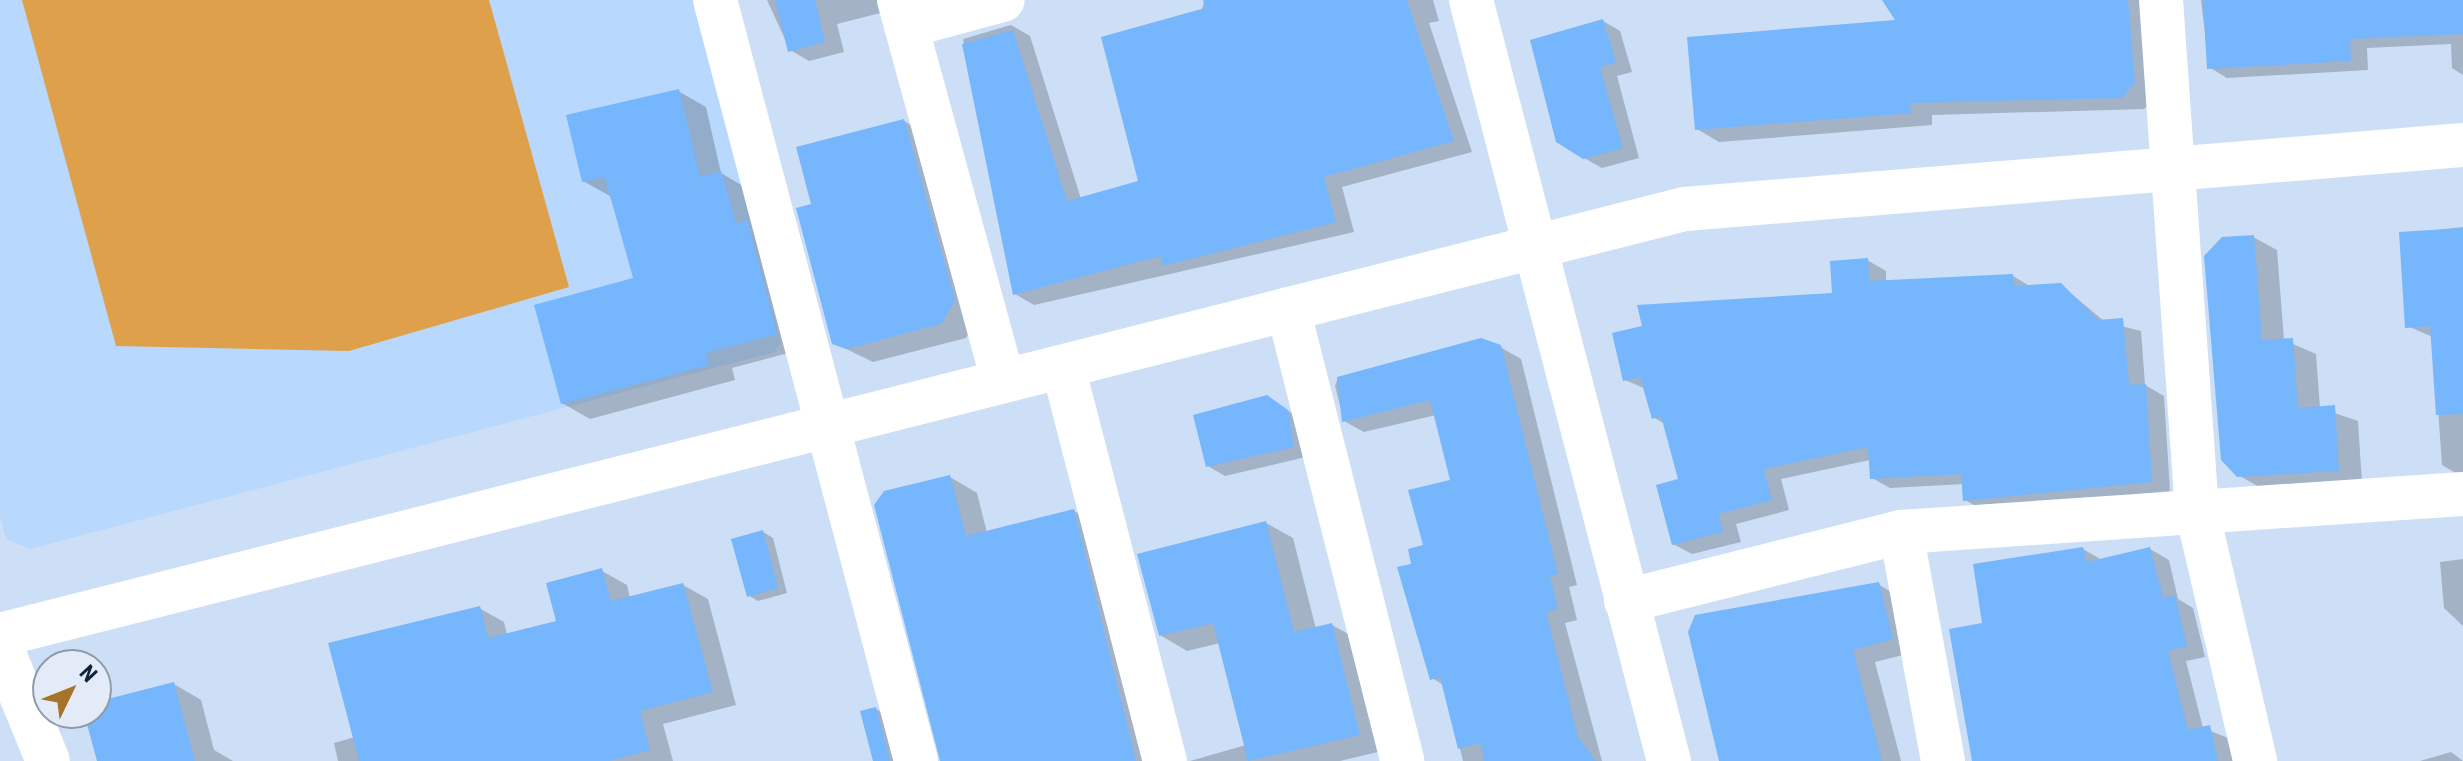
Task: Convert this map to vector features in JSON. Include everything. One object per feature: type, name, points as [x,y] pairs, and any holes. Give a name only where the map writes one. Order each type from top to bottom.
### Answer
[{"type":"street","points":[[715,0],[916,761]]},
{"type":"street","points":[[1003,0],[903,13],[1003,380]]},
{"type":"street","points":[[1471,0],[1669,761]]},
{"type":"street","points":[[2161,0],[2197,511],[2255,761]]},
{"type":"street","points":[[0,635],[1685,209],[2171,164],[2463,145]]},
{"type":"street","points":[[1288,309],[1402,761]]},
{"type":"street","points":[[1063,367],[1165,761]]},
{"type":"street","points":[[1626,601],[1901,532],[2463,494]]},
{"type":"street","points":[[1901,532],[1943,761]]},
{"type":"street","points":[[0,644],[48,761]]},
{"type":"shaded area","points":[[0,0],[694,0],[781,342],[774,352],[30,549],[6,539],[0,516]]},
{"type":"shaded area","points":[[22,0],[489,0],[569,287],[349,351],[116,346]]},
{"type":"building","points":[[775,0],[815,0],[825,42],[788,52]]},
{"type":"building","points":[[1203,0],[1407,0],[1454,141],[1324,177],[1336,222],[1163,266],[1160,256],[1013,295],[962,44],[1013,30],[1067,201],[1138,181],[1101,37],[1205,8]]},
{"type":"building","points":[[1882,0],[2128,0],[2135,83],[2122,98],[1910,103],[1911,113],[1695,130],[1687,37],[1895,20]]},
{"type":"building","points":[[2203,0],[2463,0],[2463,34],[2350,39],[2351,61],[2207,69]]},
{"type":"building","points":[[1603,19],[1616,62],[1600,67],[1623,148],[1583,159],[1556,142],[1530,40]]},
{"type":"building","points":[[679,89],[700,177],[721,171],[736,223],[747,220],[777,334],[706,353],[709,365],[561,404],[534,305],[633,278],[605,177],[582,182],[566,115]]},
{"type":"building","points":[[904,119],[955,300],[941,324],[846,349],[832,344],[796,208],[811,204],[796,147]]},
{"type":"building","points":[[2463,228],[2463,414],[2436,415],[2430,326],[2405,328],[2399,232]]},
{"type":"building","points":[[2254,235],[2262,340],[2293,338],[2298,408],[2335,405],[2339,471],[2237,477],[2221,460],[2204,256],[2222,237]]},
{"type":"building","points":[[1868,258],[1869,281],[2013,274],[2014,286],[2061,283],[2098,320],[2123,318],[2129,385],[2146,384],[2152,482],[1963,501],[1961,474],[1870,479],[1868,447],[1764,469],[1772,500],[1719,514],[1723,532],[1672,545],[1656,485],[1678,479],[1661,416],[1652,419],[1640,377],[1623,381],[1612,333],[1642,326],[1637,305],[1832,293],[1830,261]]},
{"type":"building","points":[[1481,338],[1501,345],[1558,574],[1550,576],[1558,609],[1546,612],[1578,737],[1596,761],[1484,761],[1480,743],[1458,749],[1440,677],[1430,680],[1397,567],[1411,564],[1408,549],[1423,545],[1408,490],[1450,480],[1430,400],[1342,422],[1337,377]]},
{"type":"building","points":[[1267,395],[1288,410],[1294,447],[1206,467],[1193,415]]},
{"type":"building","points":[[950,475],[966,536],[1074,509],[1136,761],[940,761],[874,505],[884,491]]},
{"type":"building","points":[[1266,521],[1294,632],[1332,623],[1360,735],[1248,761],[1213,623],[1159,636],[1137,554]]},
{"type":"building","points":[[763,530],[778,588],[747,597],[731,539]]},
{"type":"building","points":[[2083,547],[2087,562],[2150,547],[2163,598],[2175,595],[2187,646],[2168,651],[2188,730],[2210,725],[2218,761],[1972,761],[1949,629],[1982,623],[1973,564]]},
{"type":"building","points":[[602,568],[611,601],[683,583],[713,692],[640,711],[650,750],[609,761],[359,761],[328,643],[480,606],[488,638],[556,621],[546,583]]},
{"type":"building","points":[[1879,582],[1893,639],[1853,650],[1882,761],[1719,761],[1688,632],[1695,615]]},
{"type":"building","points":[[174,682],[195,761],[97,761],[88,729],[112,729],[112,698]]},
{"type":"building","points":[[876,707],[890,761],[873,761],[860,711]]}]
